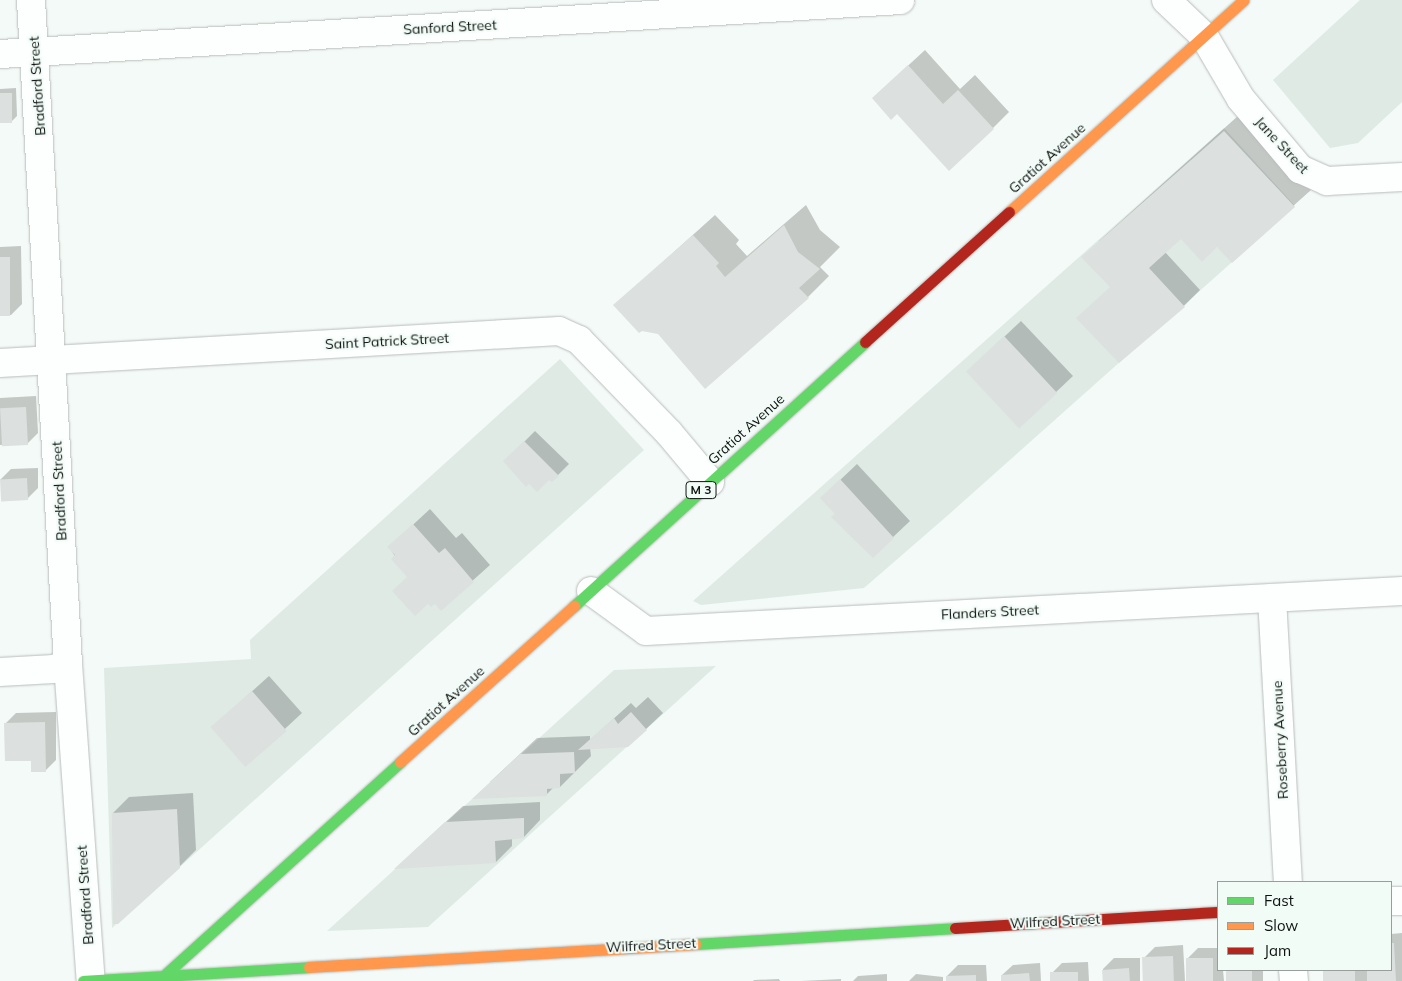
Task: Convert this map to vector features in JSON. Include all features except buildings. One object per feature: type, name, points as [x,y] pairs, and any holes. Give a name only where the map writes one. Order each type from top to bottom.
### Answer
[{"type":"main road","name":"Gratiot Avenue","points":[[161,978],[1244,0]]},
{"type":"main road","name":"Wilfred Street","points":[[84,981],[161,978],[1217,912]]},
{"type":"street","name":"Bradford Street","points":[[31,0],[68,664],[91,981]]},
{"type":"street","name":"Sanford Street","points":[[0,54],[900,0]]},
{"type":"street","points":[[1166,0],[1204,36]]},
{"type":"street","name":"Jane Street","points":[[1204,36],[1241,99],[1300,169],[1327,182],[1402,177]]},
{"type":"street","name":"Saint Patrick Street","points":[[0,363],[559,331],[579,340],[669,433],[710,482]]},
{"type":"street","name":"Flanders Street","points":[[591,591],[646,631],[1402,591]]},
{"type":"street","name":"Roseberry Avenue","points":[[1272,598],[1288,881]]},
{"type":"street","points":[[0,672],[54,669],[68,664]]},
{"type":"shaded area","points":[[1360,0],[1402,0],[1402,102],[1358,143],[1330,148],[1273,80]]},
{"type":"shaded area","points":[[1224,128],[1295,206],[947,516],[864,588],[701,605],[693,601]]},
{"type":"shaded area","points":[[560,359],[644,450],[112,928],[104,668],[251,659],[250,640]]},
{"type":"shaded area","points":[[716,666],[428,927],[327,931],[614,670]]},
{"type":"traffic: fast","points":[[574,606],[865,342]]},
{"type":"traffic: fast","points":[[158,981],[400,762]]},
{"type":"traffic: fast","points":[[695,944],[955,928]]},
{"type":"traffic: fast","points":[[83,981],[309,967]]},
{"type":"traffic: slow","points":[[1009,212],[1244,0]]},
{"type":"traffic: slow","points":[[400,762],[574,606]]},
{"type":"traffic: slow","points":[[309,967],[695,944]]},
{"type":"traffic: jam","points":[[865,342],[1009,212]]},
{"type":"traffic: jam","points":[[955,928],[1217,912]]}]
